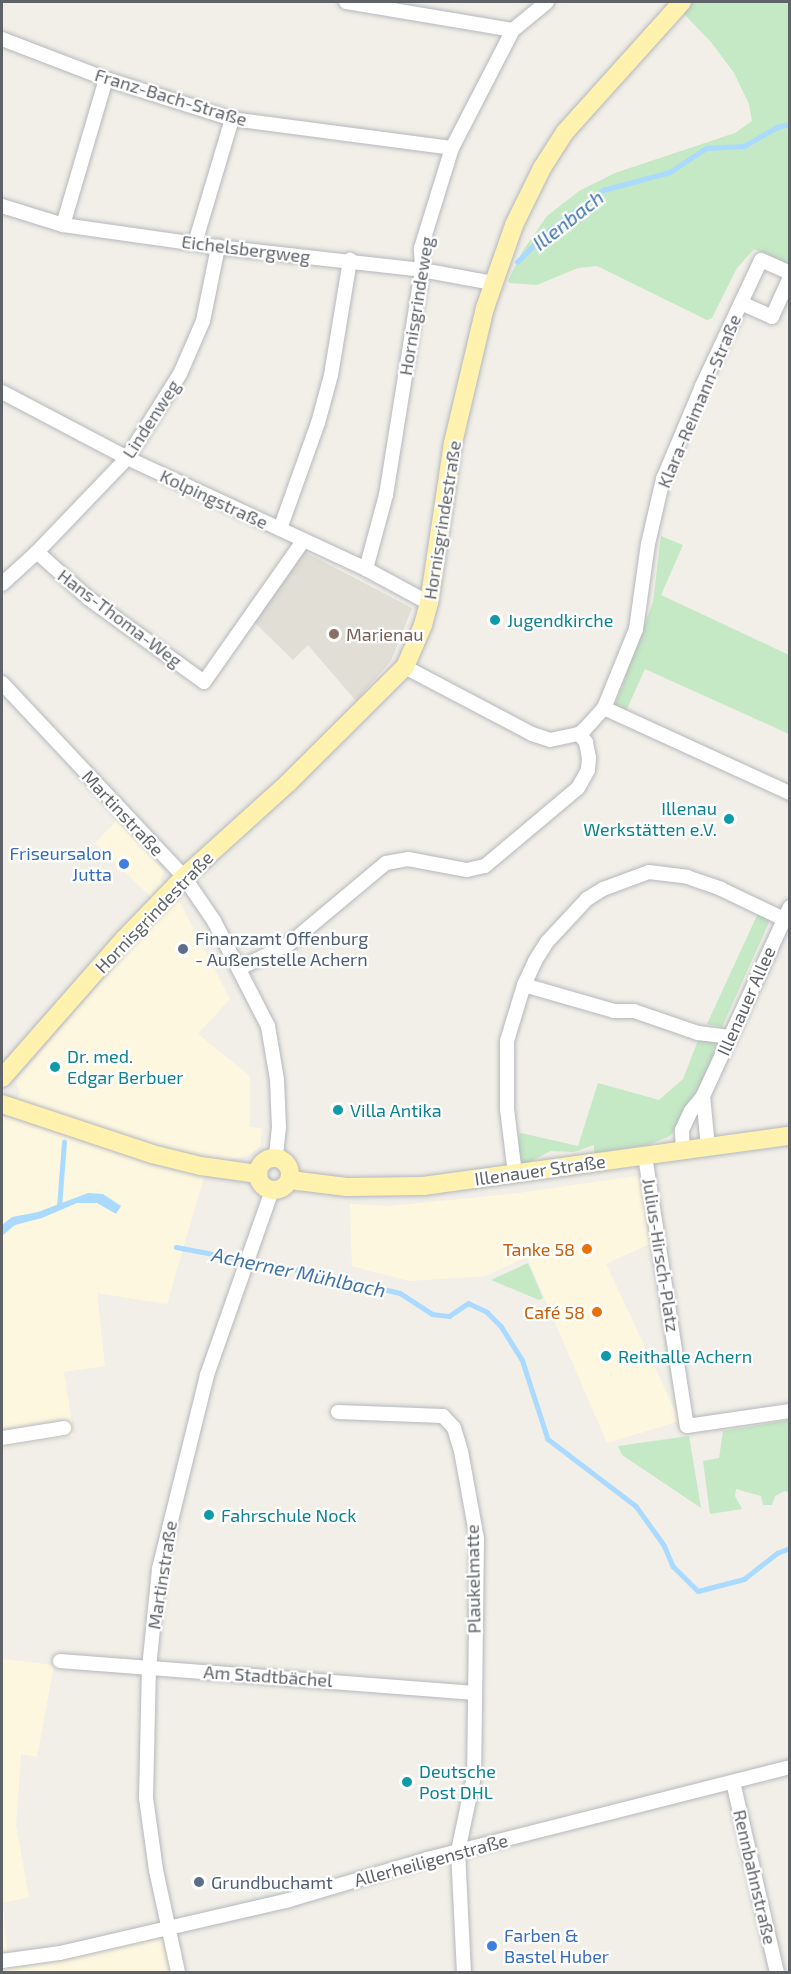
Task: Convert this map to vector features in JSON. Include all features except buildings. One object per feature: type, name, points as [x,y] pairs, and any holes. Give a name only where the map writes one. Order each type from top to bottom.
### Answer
[{"type":"main road","name":"Hornisgrindestraße","points":[[2,1078],[125,938],[184,877],[288,783],[405,667],[423,625],[429,603],[453,443],[493,283],[514,225],[533,186],[566,132],[682,2]]},
{"type":"main road","points":[[2,1104],[152,1154],[211,1168],[258,1174]]},
{"type":"main road","name":"Illenauer Straße","points":[[290,1178],[346,1187],[423,1186],[789,1136]]},
{"type":"main road","points":[[276,1158],[286,1163],[290,1178],[283,1187],[272,1190],[262,1185],[258,1174],[264,1162],[276,1158]]},
{"type":"street","points":[[346,2],[513,30]]},
{"type":"street","name":"Hornisgrindeweg","points":[[366,569],[386,495],[422,270],[421,248],[452,148],[513,30],[548,2]]},
{"type":"street","name":"Franz-Bach-Straße","points":[[2,39],[106,79],[232,119],[452,148]]},
{"type":"street","points":[[63,225],[106,79]]},
{"type":"street","points":[[195,243],[232,119]]},
{"type":"street","name":"Eichelsbergweg","points":[[2,206],[63,225],[218,247],[350,260],[493,283]]},
{"type":"street","name":"Lindenweg","points":[[2,584],[37,552],[127,458],[180,374],[202,321],[218,247]]},
{"type":"street","points":[[280,529],[318,423],[331,375],[350,260]]},
{"type":"street","name":"Klara-Reimann-Straße","points":[[579,734],[604,708],[636,629],[648,544],[663,479],[702,386],[761,260],[789,273]]},
{"type":"street","name":"Klara-Reimann-Straße","points":[[741,303],[772,317],[789,277]]},
{"type":"street","name":"Kolpingstraße","points":[[2,392],[127,458],[366,569],[429,603]]},
{"type":"street","name":"Hans-Thoma-Weg","points":[[37,552],[88,598],[204,682],[303,541]]},
{"type":"street","points":[[240,968],[289,944],[386,862],[408,859],[467,870],[485,866],[578,788],[588,770],[589,758],[586,742],[579,734],[550,740],[532,734],[405,667]]},
{"type":"street","name":"Martinstraße","points":[[2,683],[184,877],[214,921],[268,1026],[275,1057],[279,1127],[276,1158]]},
{"type":"street","points":[[604,708],[789,793]]},
{"type":"street","points":[[516,1174],[507,1109],[507,1041],[524,985],[547,942],[587,899],[603,889],[649,872],[687,877],[786,913]]},
{"type":"street","name":"Illenauer Allee","points":[[683,1151],[682,1130],[691,1111],[703,1096],[786,913]]},
{"type":"street","points":[[524,985],[614,1011],[634,1011],[698,1033],[730,1037]]},
{"type":"street","points":[[703,1096],[708,1147]]},
{"type":"street","name":"Julius-Hirsch-Platz","points":[[645,1156],[687,1426],[789,1411]]},
{"type":"street","name":"Martinstraße","points":[[178,1972],[146,1798],[149,1668],[159,1569],[207,1375],[272,1190]]},
{"type":"street","name":"Plaukelmatte","points":[[338,1412],[443,1416],[454,1428],[477,1539],[474,1776],[458,1851],[464,1972]]},
{"type":"street","points":[[2,1438],[64,1428]]},
{"type":"street","name":"Am Stadtbächel","points":[[60,1661],[475,1693]]},
{"type":"street","name":"Allerheiligenstraße","points":[[2,1961],[60,1953],[168,1926],[289,1900],[458,1851],[789,1767]]},
{"type":"street","name":"Rennbahnstraße","points":[[733,1782],[777,1972]]},
{"type":"shaded area","name":"Marienau","points":[[303,551],[412,608],[391,661],[356,701],[308,645],[293,660],[254,622]]},
{"type":"shaded area","points":[[116,821],[164,871],[160,880],[177,897],[230,999],[198,1034],[250,1076],[250,1127],[262,1128],[260,1147],[248,1156],[208,1163],[167,1304],[97,1293],[105,1366],[64,1372],[74,1436],[2,1448],[2,1118],[20,1093],[16,1081],[161,911],[150,896],[95,843]]},
{"type":"shaded area","points":[[643,1175],[654,1242],[606,1264],[680,1421],[607,1443],[527,1257],[485,1276],[409,1281],[352,1266],[350,1204],[390,1206],[519,1193]]},
{"type":"shaded area","points":[[2,1659],[54,1665],[37,1757],[21,1754],[16,1825],[29,1897],[3,1903],[8,1959],[164,1925],[173,1972],[2,1972]]},
{"type":"green space","points":[[692,2],[789,2],[789,264],[754,249],[737,268],[712,318],[707,320],[597,266],[578,268],[537,285],[510,283],[508,281],[522,252],[547,216],[579,191],[615,173],[735,133],[752,121],[749,104],[734,73],[711,42],[683,13]]},
{"type":"green space","points":[[661,536],[683,545],[661,595],[789,655],[789,734],[645,669],[626,711],[615,705],[653,602]]},
{"type":"green space","points":[[760,909],[767,913],[770,920],[722,1027],[707,1024]]},
{"type":"green space","points":[[699,1038],[715,1040],[717,1051],[680,1124],[670,1136],[648,1145],[594,1153],[594,1145],[574,1152],[551,1151],[519,1167],[516,1140],[521,1133],[578,1146],[598,1083],[659,1100],[683,1079]]},
{"type":"green space","points":[[528,1263],[543,1298],[539,1300],[491,1280]]},
{"type":"green space","points":[[789,1420],[789,1493],[785,1491],[775,1496],[772,1505],[763,1505],[761,1496],[736,1489],[735,1496],[742,1509],[710,1514],[703,1461],[719,1458],[723,1431]]},
{"type":"green space","points":[[689,1436],[701,1508],[622,1455],[618,1446]]},
{"type":"water","points":[[88,1193],[103,1194],[121,1206],[116,1214],[97,1203],[77,1203],[42,1218],[15,1225],[2,1236],[2,1225],[12,1217],[38,1212]]},
{"type":"waterway","name":"Illenbach","points":[[517,262],[548,231],[603,190],[670,172],[706,148],[744,146],[777,127],[790,124]]},
{"type":"waterway","name":"Illenbach","points":[[59,1207],[64,1142]]},
{"type":"waterway","name":"Acherner Mühlbach","points":[[176,1247],[315,1273],[400,1293],[432,1314],[449,1316],[468,1303],[487,1312],[501,1326],[522,1359],[548,1439],[636,1506],[664,1545],[673,1566],[698,1591],[744,1579],[777,1553],[790,1548]]},
{"type":"place","name":"Jugendkirche","points":[[495,620]]},
{"type":"place","name":"Marienau","points":[[334,634]]},
{"type":"place","name":"Illenau Werkstätten e.V.","points":[[729,819]]},
{"type":"place","name":"Friseursalon Jutta","points":[[124,864]]},
{"type":"place","name":"Finanzamt Offenburg - Außenstelle Achern","points":[[183,949]]},
{"type":"place","name":"Dr. med. Edgar Berbuer","points":[[55,1067]]},
{"type":"place","name":"Villa Antika","points":[[338,1110]]},
{"type":"place","name":"Tanke 58","points":[[587,1249]]},
{"type":"place","name":"Café 58","points":[[597,1312]]},
{"type":"place","name":"Reithalle Achern","points":[[606,1356]]},
{"type":"place","name":"Fahrschule Nock","points":[[209,1515]]},
{"type":"place","name":"Deutsche Post DHL","points":[[407,1782]]},
{"type":"place","name":"Grundbuchamt","points":[[199,1882]]},
{"type":"place","name":"Farben & Bastel Huber","points":[[492,1946]]}]
